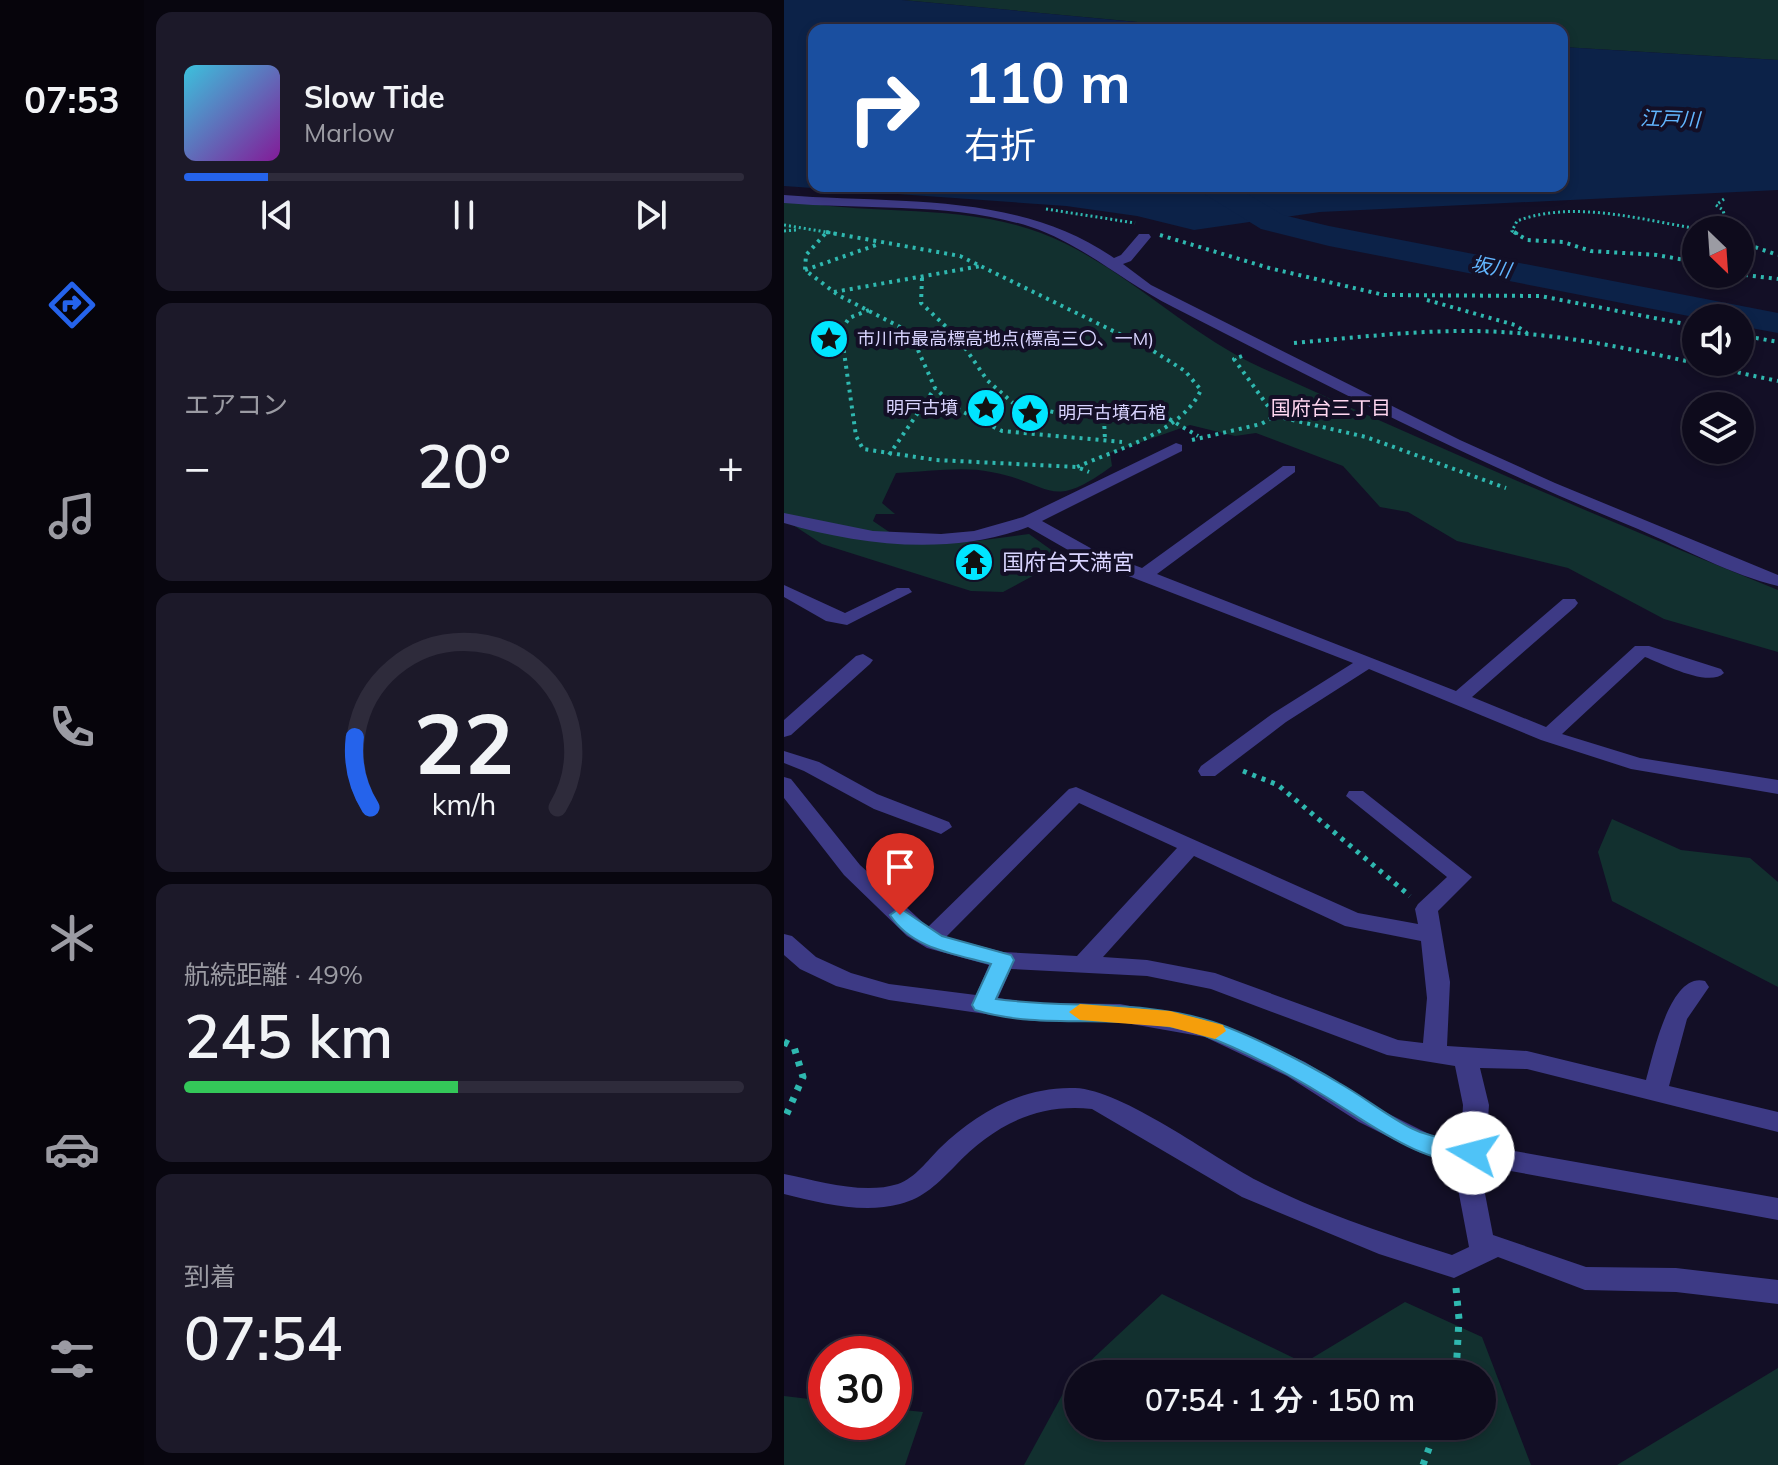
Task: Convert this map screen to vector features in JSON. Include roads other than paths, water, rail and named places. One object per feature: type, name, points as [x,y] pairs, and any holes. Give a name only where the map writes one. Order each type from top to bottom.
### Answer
[{"type":"street","points":[[784,199],[1012,217],[1066,235],[1116,262],[1146,288],[1454,443],[1549,487],[1778,581]]},
{"type":"street","points":[[1116,262],[1126,258],[1150,235]]},
{"type":"street","points":[[784,518],[840,532],[955,537],[994,533],[1029,521],[1176,448]]},
{"type":"street","points":[[1144,575],[1289,469]]},
{"type":"street","points":[[1029,521],[1088,554],[1295,632],[1548,736],[1638,764],[1778,787]]},
{"type":"street","points":[[784,590],[833,617],[847,619],[903,592]]},
{"type":"street","points":[[1460,698],[1569,603]]},
{"type":"street","points":[[1548,736],[1642,650],[1714,673]]},
{"type":"street","points":[[784,731],[863,660]]},
{"type":"street","points":[[1214,766],[1279,718],[1366,663]]},
{"type":"street","points":[[784,757],[814,764],[844,786],[903,815],[941,827]]},
{"type":"street","points":[[784,784],[852,870],[915,930],[930,939],[1003,960],[1147,968],[1215,981],[1371,1042],[1434,1055],[1527,1060],[1656,1089],[1778,1122]]},
{"type":"street","points":[[930,939],[1076,794],[1353,920],[1432,935]]},
{"type":"street","points":[[1356,796],[1461,877],[1426,909],[1439,966],[1440,1009],[1434,1055]]},
{"type":"street","points":[[1083,964],[1191,846]]},
{"type":"street","points":[[784,942],[808,963],[844,980],[889,992],[1034,1012],[1120,1013],[1170,1019],[1210,1029],[1328,1087],[1403,1134],[1430,1146],[1778,1209]]},
{"type":"street","points":[[983,1005],[1003,960]]},
{"type":"street","points":[[1656,1089],[1676,1017],[1697,987]]},
{"type":"street","points":[[1466,1058],[1476,1105],[1473,1153],[1468,1173],[1483,1251]]},
{"type":"street","points":[[784,1184],[846,1197],[900,1194],[916,1187],[968,1135],[999,1114],[1052,1098],[1075,1096],[1110,1107],[1251,1190],[1389,1246],[1454,1267],[1497,1245],[1585,1278],[1676,1280],[1778,1292]]},
{"type":"water","points":[[784,0],[902,0],[1159,24],[808,24],[808,188],[784,186]]},
{"type":"water","name":"江戸川","points":[[1568,47],[1778,60],[1778,190],[1320,212],[1194,230],[1137,216],[1066,206],[869,192],[1568,192]]},
{"type":"waterway","name":"坂川","points":[[1222,192],[1272,222],[1329,236],[1778,323]]},
{"type":"place","name":"市川市最高標高地点(標高三〇、一M)","points":[[829,339]]},
{"type":"place","name":"明戸古墳","points":[[986,408]]},
{"type":"place","name":"明戸古墳石棺","points":[[1030,413]]},
{"type":"place","name":"国府台天満宮","points":[[974,562]]},
{"type":"district","name":"国府台三丁目","points":[[1331,408]]}]
